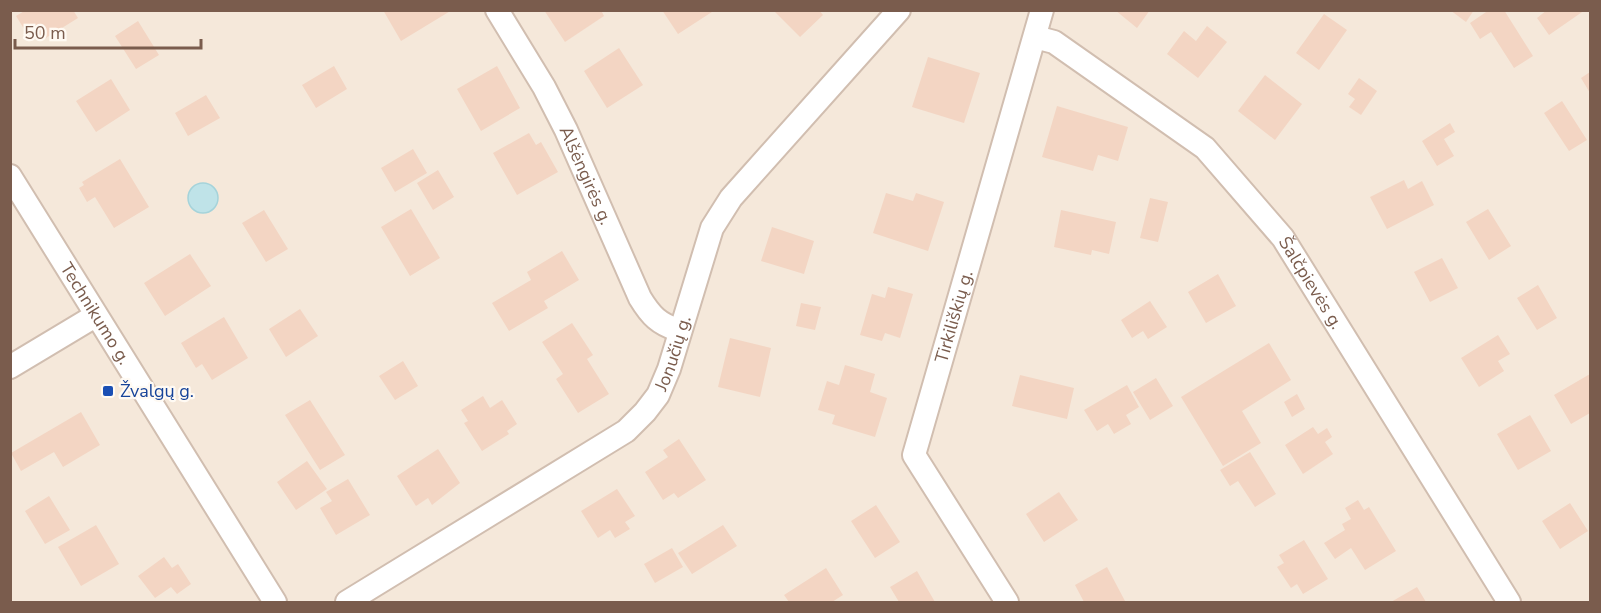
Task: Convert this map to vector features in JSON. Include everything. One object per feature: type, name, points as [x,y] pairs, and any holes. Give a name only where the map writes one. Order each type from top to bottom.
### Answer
[{"type":"street","name":"Alšėngirės g.","points":[[497,10],[544,87],[566,129],[640,298],[651,316],[662,325],[678,330]]},
{"type":"street","name":"Jonučių g.","points":[[348,603],[626,431],[645,412],[658,395],[669,369],[678,330],[712,228],[731,198],[899,10]]},
{"type":"street","name":"Tirkiliškių g.","points":[[1007,603],[914,455],[1042,10]]},
{"type":"street","name":"Šalčpievės g.","points":[[1035,37],[1054,42],[1205,148],[1275,230],[1509,603]]},
{"type":"street","name":"Technikumo g.","points":[[10,176],[275,603]]},
{"type":"street","points":[[10,367],[96,316]]},
{"type":"shaded area","points":[[11,11],[1590,11],[1590,602],[11,602]]},
{"type":"water","points":[[203,183],[214,187],[218,198],[214,209],[203,213],[192,209],[188,198],[192,187]]},
{"type":"building","points":[[26,10],[73,10],[78,18],[41,41],[33,28],[26,32],[16,16]]},
{"type":"building","points":[[383,10],[452,10],[401,41]]},
{"type":"building","points":[[544,10],[601,10],[604,16],[565,42]]},
{"type":"building","points":[[662,10],[715,10],[678,34]]},
{"type":"building","points":[[773,10],[819,10],[823,15],[800,37]]},
{"type":"building","points":[[1115,10],[1150,10],[1137,28]]},
{"type":"building","points":[[1450,10],[1474,10],[1466,22]]},
{"type":"building","points":[[1489,10],[1504,10],[1533,56],[1514,68],[1491,32],[1480,39],[1470,23]]},
{"type":"building","points":[[1547,10],[1585,10],[1549,35],[1537,18]]},
{"type":"building","points":[[1324,14],[1347,30],[1319,70],[1296,53]]},
{"type":"building","points":[[138,21],[159,55],[136,69],[115,36]]},
{"type":"building","points":[[1207,26],[1227,42],[1198,78],[1167,54],[1184,31],[1196,41]]},
{"type":"building","points":[[619,48],[643,85],[607,108],[584,71]]},
{"type":"building","points":[[928,57],[980,73],[964,123],[912,107]]},
{"type":"building","points":[[334,66],[347,89],[316,108],[302,85]]},
{"type":"building","points":[[497,66],[520,108],[481,131],[457,89]]},
{"type":"building","points":[[1590,72],[1590,93],[1581,78]]},
{"type":"building","points":[[1265,75],[1302,104],[1275,140],[1238,111]]},
{"type":"building","points":[[1359,78],[1377,91],[1361,115],[1349,107],[1355,99],[1348,94]]},
{"type":"building","points":[[111,79],[130,110],[96,132],[76,101]]},
{"type":"building","points":[[206,95],[220,118],[188,136],[175,113]]},
{"type":"building","points":[[1562,101],[1587,140],[1569,151],[1544,113]]},
{"type":"building","points":[[1057,106],[1128,127],[1118,161],[1098,155],[1093,171],[1042,157]]},
{"type":"building","points":[[1450,123],[1455,132],[1444,139],[1454,156],[1437,166],[1422,141]]},
{"type":"building","points":[[529,133],[536,145],[541,142],[558,172],[517,195],[493,153]]},
{"type":"building","points":[[413,149],[427,173],[395,192],[381,168]]},
{"type":"building","points":[[120,159],[149,207],[114,228],[95,197],[87,202],[79,188],[84,185],[82,182]]},
{"type":"building","points":[[438,170],[454,197],[433,210],[417,183]]},
{"type":"building","points":[[1404,180],[1408,189],[1422,181],[1434,205],[1387,229],[1370,197]]},
{"type":"building","points":[[886,193],[913,201],[916,193],[944,202],[928,251],[873,233]]},
{"type":"building","points":[[1150,198],[1168,202],[1158,242],[1140,238]]},
{"type":"building","points":[[411,209],[440,258],[410,276],[381,227]]},
{"type":"building","points":[[1488,209],[1511,246],[1489,260],[1466,222]]},
{"type":"building","points":[[264,210],[288,249],[266,262],[242,223]]},
{"type":"building","points":[[1061,210],[1116,222],[1109,254],[1092,250],[1091,255],[1054,247]]},
{"type":"building","points":[[772,227],[814,241],[804,274],[761,261]]},
{"type":"building","points":[[562,251],[579,280],[544,301],[548,308],[509,331],[492,303],[531,280],[527,272]]},
{"type":"building","points":[[190,254],[211,286],[165,316],[144,283]]},
{"type":"building","points":[[1442,258],[1458,288],[1430,302],[1414,272]]},
{"type":"building","points":[[1218,274],[1236,306],[1206,323],[1188,292]]},
{"type":"building","points":[[1538,285],[1557,318],[1537,330],[1517,298]]},
{"type":"building","points":[[888,287],[913,294],[900,338],[885,333],[882,341],[860,335],[872,294],[885,298]]},
{"type":"building","points":[[1150,301],[1167,327],[1148,339],[1143,331],[1132,338],[1121,320]]},
{"type":"building","points":[[801,303],[821,307],[815,330],[796,326]]},
{"type":"building","points":[[300,309],[318,336],[286,357],[269,329]]},
{"type":"building","points":[[224,317],[248,358],[212,380],[202,364],[196,368],[181,343]]},
{"type":"building","points":[[572,323],[593,355],[587,359],[609,394],[578,413],[556,379],[563,374],[542,342]]},
{"type":"building","points":[[1498,335],[1510,354],[1498,361],[1504,371],[1479,387],[1461,358]]},
{"type":"building","points":[[730,338],[771,348],[760,397],[718,387]]},
{"type":"building","points":[[1269,343],[1291,380],[1242,411],[1261,443],[1223,466],[1181,397]]},
{"type":"building","points":[[403,361],[418,386],[395,400],[379,376]]},
{"type":"building","points":[[845,365],[875,374],[870,392],[887,398],[875,437],[832,424],[835,415],[818,410],[827,381],[839,385]]},
{"type":"building","points":[[1590,374],[1590,413],[1571,424],[1554,395]]},
{"type":"building","points":[[1020,375],[1074,388],[1067,419],[1012,406]]},
{"type":"building","points":[[1156,378],[1173,406],[1150,420],[1133,392]]},
{"type":"building","points":[[1127,385],[1139,407],[1126,415],[1131,424],[1114,434],[1108,424],[1097,431],[1084,410]]},
{"type":"building","points":[[1297,394],[1305,409],[1292,417],[1284,402]]},
{"type":"building","points":[[483,396],[490,408],[502,400],[517,424],[507,431],[509,434],[482,451],[464,423],[468,421],[461,410]]},
{"type":"building","points":[[310,400],[345,455],[320,470],[285,415]]},
{"type":"building","points":[[81,412],[100,445],[63,467],[54,452],[21,471],[11,453]]},
{"type":"building","points":[[1530,415],[1551,451],[1518,470],[1497,434]]},
{"type":"building","points":[[1313,427],[1318,434],[1327,428],[1332,437],[1325,442],[1333,454],[1303,474],[1285,445]]},
{"type":"building","points":[[679,439],[706,480],[678,498],[674,493],[663,500],[645,472],[668,457],[663,450]]},
{"type":"building","points":[[438,449],[460,483],[432,505],[428,498],[416,506],[397,476]]},
{"type":"building","points":[[1250,452],[1276,494],[1255,507],[1238,481],[1230,486],[1220,470]]},
{"type":"building","points":[[307,461],[327,489],[296,510],[277,482]]},
{"type":"building","points":[[348,479],[370,515],[336,535],[320,508],[332,501],[326,492]]},
{"type":"building","points":[[617,489],[635,516],[625,522],[630,529],[615,538],[610,530],[598,538],[581,511]]},
{"type":"building","points":[[1059,492],[1078,520],[1044,542],[1026,514]]},
{"type":"building","points":[[49,496],[70,530],[45,544],[25,511]]},
{"type":"building","points":[[1358,500],[1364,510],[1369,507],[1396,551],[1365,570],[1351,548],[1335,559],[1324,543],[1345,530],[1342,524],[1351,519],[1345,508]]},
{"type":"building","points":[[1570,503],[1588,531],[1560,549],[1542,521]]},
{"type":"building","points":[[876,505],[900,542],[875,558],[851,521]]},
{"type":"building","points":[[96,525],[119,564],[81,586],[58,547]]},
{"type":"building","points":[[723,525],[737,546],[692,574],[678,553]]},
{"type":"building","points":[[1304,540],[1328,579],[1303,594],[1297,584],[1291,588],[1277,567],[1284,563],[1279,555]]},
{"type":"building","points":[[672,548],[683,567],[655,583],[644,564]]},
{"type":"building","points":[[164,557],[172,568],[178,564],[191,584],[177,594],[171,587],[155,598],[138,576]]},
{"type":"building","points":[[1107,567],[1125,601],[1084,602],[1075,585]]},
{"type":"building","points":[[826,568],[843,595],[832,602],[789,602],[784,595]]},
{"type":"building","points":[[917,571],[935,602],[899,602],[890,587]]},
{"type":"building","points":[[1417,587],[1426,602],[1391,602]]},
{"type":"place","name":"Žvalgų g.","points":[[108,391]]}]
